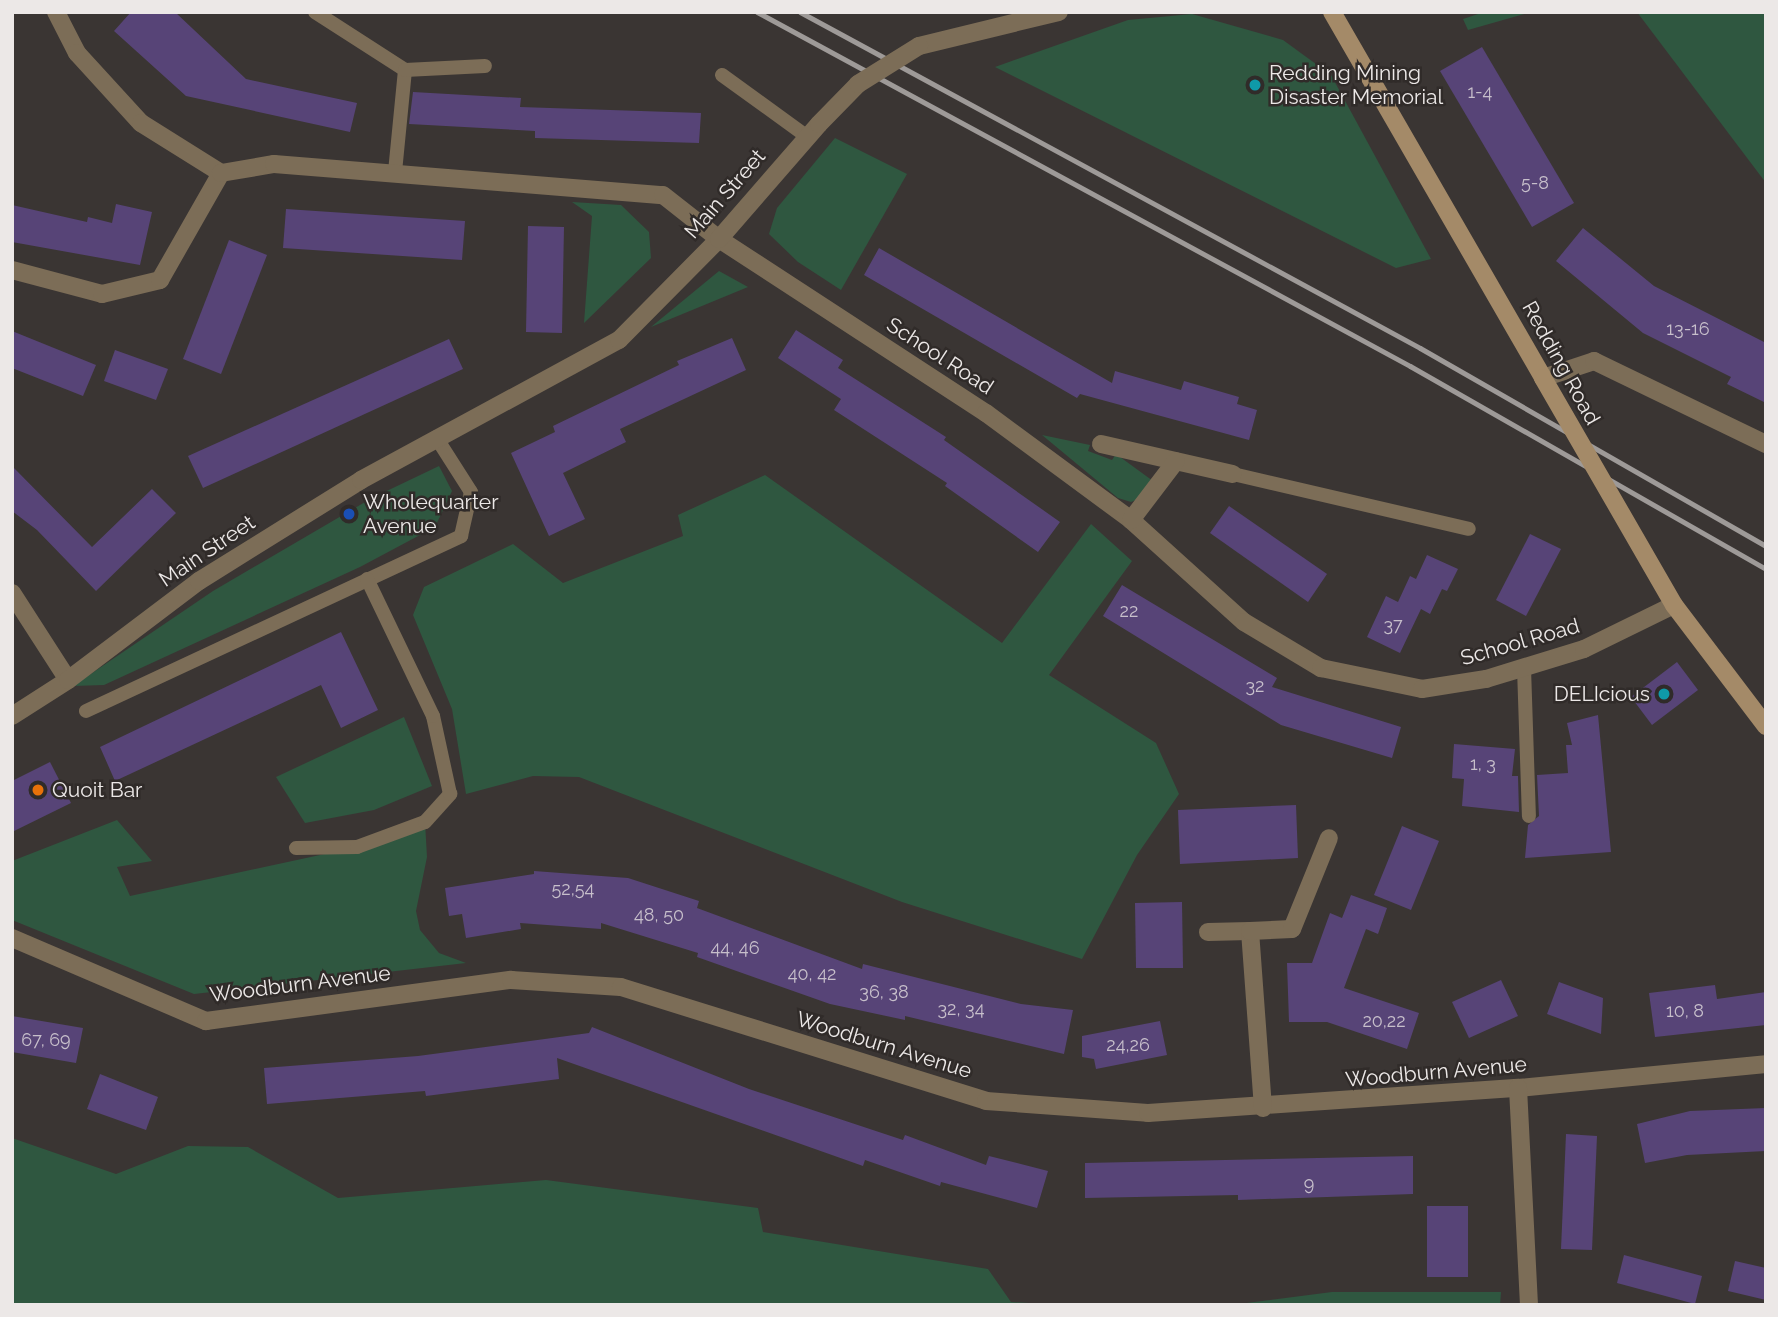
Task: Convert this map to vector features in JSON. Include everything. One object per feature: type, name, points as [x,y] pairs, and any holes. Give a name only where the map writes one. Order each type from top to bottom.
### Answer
[{"type":"main road","name":"Redding Road","points":[[1332,12],[1674,605],[1766,726]]},
{"type":"street","points":[[55,12],[77,53],[141,123],[221,173],[274,164],[663,194],[719,239]]},
{"type":"street","name":"Main Street","points":[[12,716],[68,680],[199,581],[436,437],[580,365],[619,340],[719,239],[812,129],[858,84],[919,46],[1059,12]]},
{"type":"street","points":[[12,270],[102,294],[160,280],[221,173]]},
{"type":"street","name":"School Road","points":[[719,239],[986,413],[1131,520],[1244,622],[1321,668],[1422,689],[1486,680],[1584,649],[1674,605]]},
{"type":"street","points":[[1543,378],[1594,361],[1766,444]]},
{"type":"street","points":[[1101,444],[1233,474]]},
{"type":"street","points":[[1131,520],[1175,461]]},
{"type":"street","points":[[12,593],[68,680]]},
{"type":"street","points":[[1208,932],[1292,929],[1329,838]]},
{"type":"street","points":[[1250,931],[1263,1108]]},
{"type":"street","name":"Woodburn Avenue","points":[[12,938],[206,1021],[511,980],[621,987],[986,1101],[1148,1113],[1263,1108],[1518,1088],[1766,1064]]},
{"type":"street","points":[[1518,1088],[1529,1305]]},
{"type":"lane","points":[[315,12],[405,70],[485,66]]},
{"type":"lane","points":[[395,172],[405,70]]},
{"type":"lane","points":[[722,75],[812,129]]},
{"type":"lane","points":[[86,711],[461,536],[471,492],[436,437]]},
{"type":"lane","points":[[1233,474],[1469,529]]},
{"type":"lane","points":[[296,848],[357,847],[425,822],[450,794],[433,716],[367,579]]},
{"type":"lane","points":[[1524,668],[1529,816]]},
{"type":"green space","points":[[1484,12],[1531,12],[1468,30],[1463,19]]},
{"type":"green space","points":[[1637,12],[1766,12],[1766,183]]},
{"type":"green space","points":[[1192,14],[1283,40],[1331,75],[1431,259],[1396,268],[995,67],[1128,20]]},
{"type":"green space","points":[[835,138],[907,174],[841,290],[798,262],[769,234],[777,208]]},
{"type":"green space","points":[[572,202],[621,205],[649,232],[651,258],[584,323],[592,216]]},
{"type":"green space","points":[[719,271],[748,287],[651,327]]},
{"type":"green space","points":[[1042,435],[1090,445],[1088,451],[1112,460],[1116,454],[1153,481],[1143,497],[1131,502],[1118,498]]},
{"type":"green space","points":[[439,466],[452,491],[435,527],[360,567],[104,685],[73,686],[213,591],[372,498]]},
{"type":"green space","points":[[765,475],[1002,643],[1091,524],[1132,561],[1049,675],[1156,743],[1179,794],[1137,855],[1082,959],[902,902],[579,777],[533,776],[466,794],[452,709],[413,615],[424,587],[513,544],[563,583],[683,536],[678,515]]},
{"type":"green space","points":[[404,717],[432,786],[374,810],[305,823],[276,777]]},
{"type":"green space","points":[[117,820],[152,861],[117,867],[130,896],[357,847],[425,822],[427,857],[416,911],[420,930],[439,953],[466,963],[194,994],[12,920],[12,861]]},
{"type":"green space","points":[[12,1138],[116,1174],[188,1146],[248,1147],[338,1198],[546,1180],[758,1208],[763,1232],[988,1269],[1011,1302],[1064,1305],[12,1305]]},
{"type":"green space","points":[[1332,1292],[1501,1292],[1500,1305],[1231,1305]]},
{"type":"building","points":[[131,12],[175,12],[246,79],[357,103],[350,132],[186,96],[114,31]]},
{"type":"building","points":[[1482,47],[1574,203],[1532,227],[1440,71]]},
{"type":"building","points":[[413,92],[521,98],[520,107],[701,113],[699,143],[535,138],[535,131],[409,124]]},
{"type":"building","points":[[116,204],[152,212],[140,265],[12,242],[12,205],[87,222],[88,217],[112,223]]},
{"type":"building","points":[[286,209],[465,221],[462,260],[283,248]]},
{"type":"building","points":[[528,226],[564,227],[562,333],[526,332]]},
{"type":"building","points":[[1583,228],[1654,286],[1766,343],[1766,403],[1727,384],[1731,377],[1643,333],[1556,261]]},
{"type":"building","points":[[229,240],[267,255],[221,374],[183,359]]},
{"type":"building","points":[[879,248],[1112,383],[1115,371],[1181,390],[1184,381],[1239,397],[1237,404],[1257,410],[1249,440],[1080,394],[1077,398],[864,275]]},
{"type":"building","points":[[796,330],[843,360],[838,368],[946,437],[944,440],[1060,522],[1038,552],[945,486],[947,483],[834,410],[841,399],[778,358]]},
{"type":"building","points":[[12,331],[96,365],[83,396],[12,368]]},
{"type":"building","points":[[732,338],[746,370],[620,429],[626,442],[563,473],[585,519],[549,536],[511,453],[555,432],[553,426],[679,365],[677,361]]},
{"type":"building","points":[[449,339],[463,369],[203,488],[188,456]]},
{"type":"building","points":[[115,350],[168,369],[156,400],[104,381]]},
{"type":"building","points":[[12,466],[92,547],[152,489],[176,513],[96,591],[37,530],[12,511]]},
{"type":"building","points":[[1229,506],[1327,574],[1308,602],[1210,533]]},
{"type":"building","points":[[1530,534],[1561,549],[1526,616],[1496,600]]},
{"type":"building","points":[[1427,555],[1458,569],[1447,591],[1442,589],[1430,614],[1421,609],[1400,653],[1367,637],[1386,596],[1398,602],[1410,576],[1416,579]]},
{"type":"building","points":[[1122,585],[1277,678],[1272,687],[1401,727],[1392,758],[1281,725],[1103,616]]},
{"type":"building","points":[[341,632],[378,710],[341,728],[321,685],[115,781],[100,747]]},
{"type":"building","name":"DELIcious","points":[[1677,662],[1698,690],[1652,725],[1631,697]]},
{"type":"building","points":[[1598,715],[1611,852],[1525,858],[1528,825],[1539,816],[1537,775],[1568,773],[1566,745],[1572,745],[1567,723]]},
{"type":"building","points":[[1454,744],[1515,749],[1512,776],[1518,776],[1519,812],[1462,806],[1464,779],[1452,778]]},
{"type":"building","name":"Quoit Bar","points":[[50,762],[71,803],[12,832],[12,781]]},
{"type":"building","points":[[1296,805],[1298,858],[1180,864],[1178,810]]},
{"type":"building","points":[[1402,826],[1439,841],[1411,910],[1374,895]]},
{"type":"building","points":[[534,871],[628,878],[699,901],[697,908],[862,969],[863,964],[1021,1004],[1073,1010],[1064,1054],[905,1016],[905,1020],[830,1004],[697,957],[698,953],[601,923],[601,929],[520,923],[521,929],[466,938],[462,914],[449,916],[445,888],[534,874]]},
{"type":"building","points":[[1351,895],[1387,908],[1378,934],[1366,929],[1344,988],[1419,1013],[1407,1049],[1327,1022],[1289,1022],[1287,963],[1312,963],[1330,913],[1342,918]]},
{"type":"building","points":[[1182,902],[1183,968],[1136,968],[1135,903]]},
{"type":"building","points":[[1501,980],[1518,1016],[1469,1038],[1452,1002]]},
{"type":"building","points":[[1559,982],[1603,998],[1601,1034],[1547,1014]]},
{"type":"building","points":[[1715,985],[1717,999],[1766,992],[1766,1025],[1655,1037],[1649,993]]},
{"type":"building","points":[[12,1016],[83,1028],[76,1063],[12,1052]]},
{"type":"building","points":[[1160,1021],[1167,1055],[1096,1069],[1094,1059],[1082,1057],[1082,1036]]},
{"type":"building","points":[[592,1027],[749,1089],[903,1140],[905,1135],[986,1165],[989,1156],[1048,1171],[1037,1208],[941,1182],[940,1186],[865,1160],[863,1166],[557,1058],[559,1079],[426,1096],[425,1091],[267,1104],[264,1068],[418,1056],[589,1033]]},
{"type":"building","points":[[100,1074],[158,1097],[146,1130],[87,1109]]},
{"type":"building","points":[[1766,1108],[1766,1151],[1687,1155],[1645,1163],[1637,1124],[1690,1111]]},
{"type":"building","points":[[1566,1134],[1597,1136],[1592,1250],[1561,1249]]},
{"type":"building","points":[[1413,1156],[1413,1194],[1238,1200],[1238,1195],[1085,1198],[1085,1163]]},
{"type":"building","points":[[1427,1206],[1468,1206],[1468,1277],[1427,1277]]},
{"type":"building","points":[[1624,1255],[1702,1276],[1695,1304],[1617,1283]]},
{"type":"building","points":[[1735,1261],[1766,1268],[1766,1300],[1728,1291]]},
{"type":"railway","points":[[757,12],[1410,366],[1766,569]]},
{"type":"railway","points":[[800,12],[1420,348],[1766,546]]},
{"type":"place","name":"Redding Mining Disaster Memorial","points":[[1255,85]]},
{"type":"place","name":"Wholequarter Avenue","points":[[349,514]]},
{"type":"place","name":"DELIcious","points":[[1664,694]]},
{"type":"place","name":"Quoit Bar","points":[[38,790]]}]
